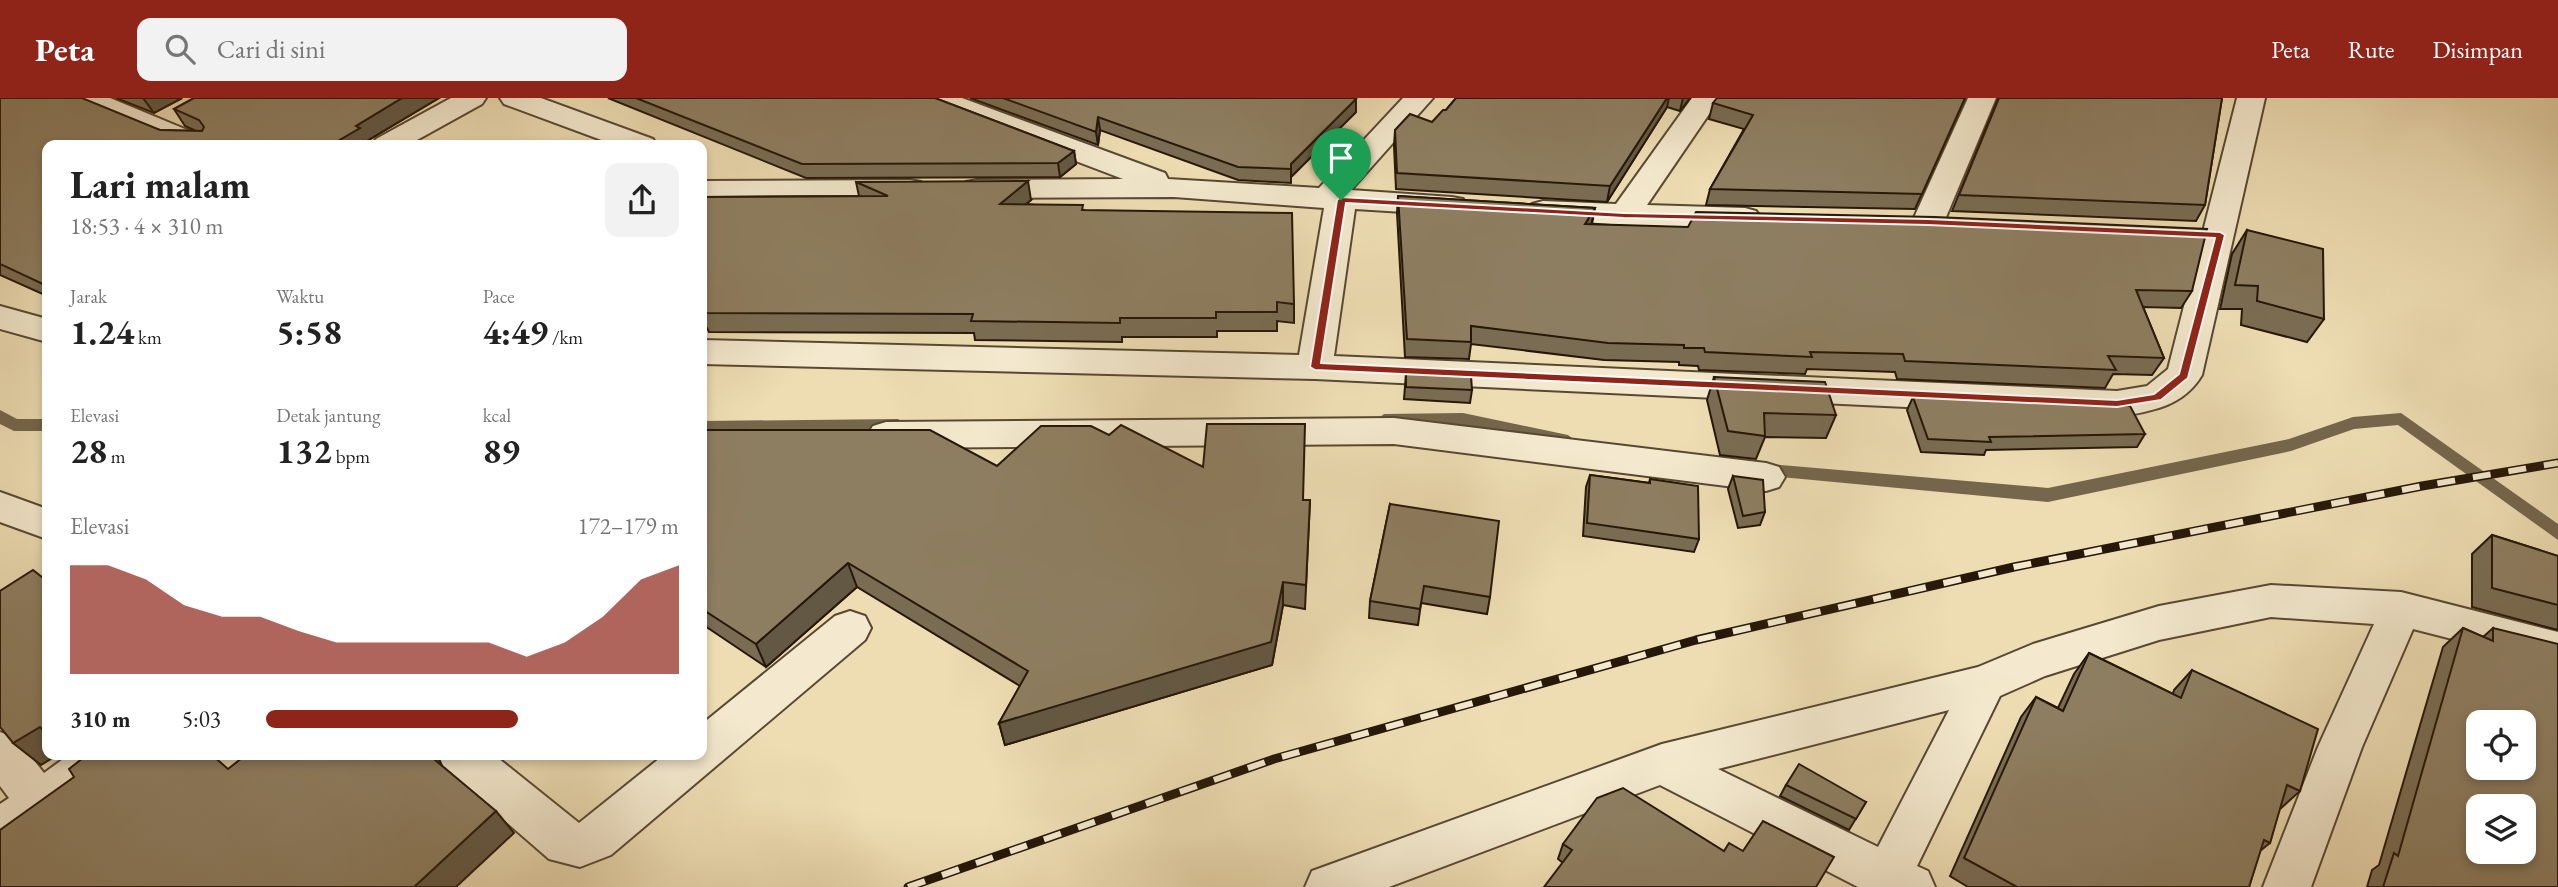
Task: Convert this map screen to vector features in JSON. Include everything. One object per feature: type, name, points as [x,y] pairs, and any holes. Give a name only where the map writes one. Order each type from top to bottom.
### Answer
[{"type":"street","points":[[85,98],[186,140]]},
{"type":"street","points":[[396,140],[472,98]]},
{"type":"street","points":[[514,98],[628,140]]},
{"type":"street","points":[[936,98],[1174,188]]},
{"type":"street","points":[[1624,215],[1706,98]]},
{"type":"street","points":[[1928,222],[1982,98]]},
{"type":"street","points":[[707,352],[1315,367],[2117,404],[2157,397],[2184,375],[2206,235],[2251,98]]},
{"type":"street","points":[[1315,367],[1334,200],[1413,99]]},
{"type":"street","points":[[156,127],[188,110]]},
{"type":"street","points":[[707,169],[764,190]]},
{"type":"street","points":[[707,190],[1174,188],[1476,208]]},
{"type":"street","points":[[1516,210],[1776,219]]},
{"type":"street","points":[[0,317],[42,330]]},
{"type":"street","points":[[853,436],[1394,431],[1766,477]]},
{"type":"street","points":[[0,507],[42,522]]},
{"type":"street","points":[[1328,887],[1662,764],[1984,683],[2033,662],[2159,623],[2271,601],[2401,609],[2558,649]]},
{"type":"street","points":[[2287,887],[2340,747],[2401,609]]},
{"type":"street","points":[[707,747],[850,628]]},
{"type":"street","points":[[1662,764],[1894,883],[1984,683]]},
{"type":"street","points":[[0,752],[39,801]]},
{"type":"street","points":[[0,831],[97,760]]},
{"type":"street","points":[[467,760],[566,844],[580,845],[594,840],[691,760]]},
{"type":"building","points":[[0,98],[82,98],[160,130],[202,131],[204,127],[199,120],[174,109],[194,98],[402,98],[356,126],[360,128],[340,140],[42,140],[42,284],[0,264]]},
{"type":"building","points":[[636,98],[935,98],[1074,151],[1058,163],[802,164]]},
{"type":"building","points":[[1003,98],[1356,99],[1291,164],[1291,169],[1238,167],[1098,117],[1096,132]]},
{"type":"building","points":[[1456,98],[1667,98],[1610,186],[1397,173],[1395,130],[1410,114],[1432,122]]},
{"type":"building","points":[[1717,98],[1965,98],[1922,194],[1710,189],[1753,115],[1713,103]]},
{"type":"building","points":[[1999,98],[2222,98],[2205,205],[1959,195]]},
{"type":"building","points":[[1028,181],[1000,204],[1083,205],[1082,210],[1292,213],[1294,304],[1277,302],[1277,312],[1216,312],[1216,318],[1120,318],[1120,323],[971,321],[973,314],[707,313],[707,197],[888,196],[856,182]]},
{"type":"building","points":[[1398,196],[1595,208],[1585,224],[1688,227],[1696,212],[1935,217],[2207,229],[2192,291],[2136,290],[2164,358],[2108,356],[2116,370],[1905,361],[1903,354],[1810,352],[1812,357],[1705,352],[1704,348],[1684,348],[1684,345],[1608,343],[1471,326],[1471,342],[1407,339]]},
{"type":"building","points":[[2247,230],[2323,249],[2324,319],[2257,301],[2258,286],[2235,285]]},
{"type":"building","points":[[1406,373],[1471,376],[1472,390],[1406,387]]},
{"type":"building","points":[[1714,377],[1825,382],[1836,415],[1764,413],[1765,436],[1728,431]]},
{"type":"building","points":[[1913,397],[2130,406],[2145,434],[1989,437],[1991,442],[1928,439]]},
{"type":"building","points":[[1207,424],[1305,424],[1303,500],[1310,500],[1306,585],[1283,582],[1271,642],[999,723],[1028,671],[848,563],[756,644],[707,612],[707,430],[930,430],[997,466],[1041,426],[1091,426],[1109,435],[1121,425],[1203,467]]},
{"type":"building","points":[[1590,475],[1650,483],[1650,479],[1698,486],[1699,539],[1587,523]]},
{"type":"building","points":[[1733,476],[1763,480],[1765,512],[1743,516]]},
{"type":"building","points":[[1390,504],[1499,521],[1490,597],[1424,586],[1420,609],[1370,601]]},
{"type":"building","points":[[2492,535],[2558,556],[2558,605],[2492,588]]},
{"type":"building","points":[[33,570],[42,577],[42,729],[40,727],[13,743],[0,727],[0,591]]},
{"type":"building","points":[[2463,628],[2493,641],[2493,628],[2558,644],[2558,887],[2383,887],[2394,853],[2398,856]]},
{"type":"building","points":[[2089,653],[2181,698],[2192,670],[2318,729],[2300,791],[2287,785],[2270,843],[2264,840],[2249,887],[2017,887],[1964,858],[2036,697],[2063,711]]},
{"type":"building","points":[[80,760],[218,760],[228,769],[239,760],[435,760],[496,811],[414,887],[0,887],[0,830],[74,777],[69,769]]},
{"type":"building","points":[[1799,764],[1866,802],[1856,819],[1786,785]]},
{"type":"building","points":[[1623,788],[1724,851],[1729,843],[1743,851],[1763,821],[1834,857],[1816,887],[1544,887],[1572,850],[1563,844],[1597,798]]},
{"type":"waterway","points":[[0,416],[14,425],[42,425]]},
{"type":"waterway","points":[[1384,420],[1463,419],[1568,441]]},
{"type":"waterway","points":[[1758,469],[2048,495],[2291,445],[2353,423],[2401,419],[2558,533]]},
{"type":"waterway","points":[[707,427],[898,425]]},
{"type":"railway","points":[[908,887],[1274,759],[1696,640],[2014,567],[2422,486],[2558,463]]},
{"type":"route","points":[[1341,200],[1624,215],[1928,222],[2220,235],[2184,375],[2157,397],[2117,404],[1315,367],[1341,200]]}]
